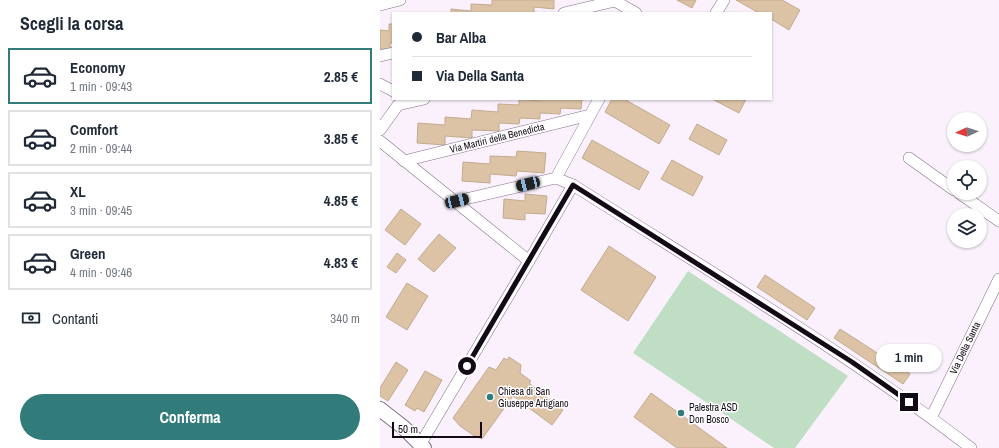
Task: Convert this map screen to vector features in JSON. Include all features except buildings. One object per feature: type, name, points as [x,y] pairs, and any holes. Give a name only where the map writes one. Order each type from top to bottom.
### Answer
[{"type":"street","points":[[380,4],[400,0]]},
{"type":"street","points":[[717,12],[724,0]]},
{"type":"street","points":[[568,12],[614,1],[634,12]]},
{"type":"street","points":[[380,56],[392,53]]},
{"type":"street","points":[[380,84],[392,90]]},
{"type":"street","points":[[380,130],[398,105],[416,100]]},
{"type":"street","points":[[556,178],[598,100]]},
{"type":"street","name":"Via Martiri della Benedicta","points":[[404,161],[590,116]]},
{"type":"street","points":[[380,141],[457,201],[530,261]]},
{"type":"street","points":[[909,158],[947,185]]},
{"type":"street","points":[[457,201],[556,178],[573,185],[852,362],[971,448]]},
{"type":"street","points":[[422,446],[573,185]]},
{"type":"street","points":[[969,200],[999,221]]},
{"type":"street","name":"Via Della Santa","points":[[931,418],[999,279]]},
{"type":"street","points":[[380,410],[403,427],[422,446]]},
{"type":"street","points":[[380,422],[398,435],[422,446]]},
{"type":"green space","points":[[688,271],[848,376],[795,448],[774,448],[633,353]]},
{"type":"place","name":"Chiesa di San Giuseppe Artigiano","points":[[490,397]]},
{"type":"place","name":"Palestra ASD Don Bosco","points":[[681,413]]},
{"type":"route","points":[[467,366],[530,261],[573,185],[852,362],[909,402]]}]
